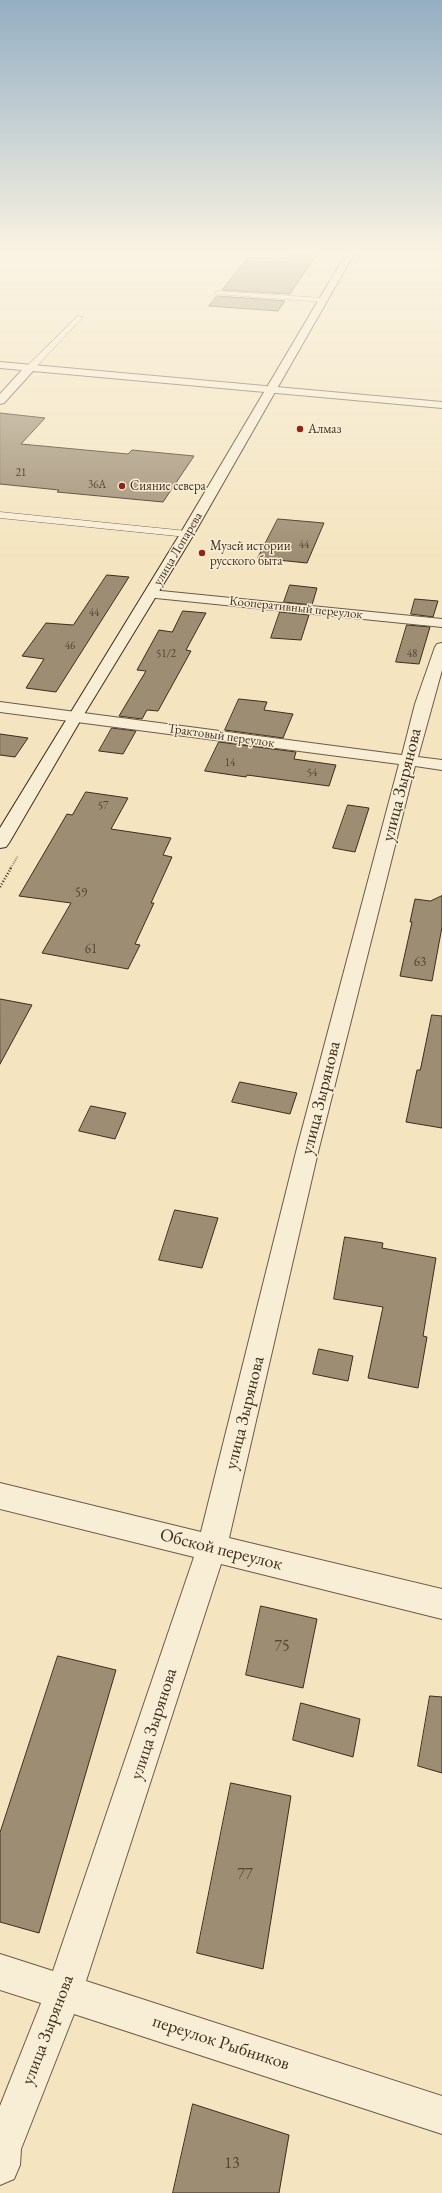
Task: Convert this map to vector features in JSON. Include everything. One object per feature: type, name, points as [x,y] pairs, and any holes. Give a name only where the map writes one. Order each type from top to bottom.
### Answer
[{"type":"street","name":"улица Лопарева","points":[[0,843],[75,716],[187,534],[291,354]]},
{"type":"street","points":[[0,365],[270,391],[442,405]]},
{"type":"street","points":[[0,401],[30,368]]},
{"type":"street","name":"Кооперативный переулок","points":[[151,594],[442,623]]},
{"type":"street","name":"улица Зырянова","points":[[0,2165],[2,2149],[64,1992],[212,1548],[307,1152],[423,704],[442,647]]},
{"type":"street","name":"Трактовый переулок","points":[[0,707],[442,765]]},
{"type":"street","name":"Обской переулок","points":[[0,1496],[442,1604]]},
{"type":"street","name":"переулок Рыбников","points":[[0,1972],[442,2116]]},
{"type":"lane","points":[[30,368],[43,354]]},
{"type":"lane","points":[[0,515],[187,534]]},
{"type":"building","points":[[0,413],[45,418],[21,444],[128,454],[132,450],[194,456],[163,502],[57,492],[59,490],[0,484]]},
{"type":"building","points":[[278,519],[324,523],[307,563],[258,558]]},
{"type":"building","points":[[107,575],[129,577],[56,692],[26,688],[44,659],[22,656],[46,623],[73,625]]},
{"type":"building","points":[[290,585],[317,588],[312,605],[284,602]]},
{"type":"building","points":[[415,599],[438,601],[433,617],[411,614]]},
{"type":"building","points":[[183,611],[206,613],[186,650],[191,651],[158,711],[147,710],[142,719],[119,716],[146,671],[137,670],[159,630],[172,632]]},
{"type":"building","points":[[280,612],[309,615],[301,640],[271,638]]},
{"type":"building","points":[[407,625],[430,627],[419,664],[396,662]]},
{"type":"building","points":[[239,699],[267,702],[264,710],[293,714],[283,738],[225,730]]},
{"type":"building","points":[[112,728],[136,731],[123,754],[99,751]]},
{"type":"building","points":[[0,734],[28,738],[15,757],[0,755]]},
{"type":"building","points":[[219,742],[296,752],[294,759],[336,765],[329,786],[205,771]]},
{"type":"building","points":[[86,792],[128,798],[111,829],[171,838],[163,855],[172,857],[151,903],[154,903],[135,944],[140,945],[128,969],[42,953],[71,903],[19,896],[67,814],[72,815]]},
{"type":"building","points":[[348,805],[369,808],[355,852],[333,848]]},
{"type":"building","points":[[442,896],[442,927],[432,981],[400,976],[412,922],[410,922],[415,899],[430,901]]},
{"type":"building","points":[[0,999],[32,1005],[0,1064]]},
{"type":"building","points":[[432,1015],[442,1016],[442,1128],[406,1122],[417,1070],[420,1070]]},
{"type":"building","points":[[240,1082],[297,1093],[290,1114],[232,1102]]},
{"type":"building","points":[[91,1106],[126,1113],[115,1139],[79,1131]]},
{"type":"building","points":[[175,1210],[218,1218],[202,1268],[159,1260]]},
{"type":"building","points":[[345,1237],[383,1243],[382,1248],[436,1258],[423,1336],[427,1337],[418,1388],[368,1378],[383,1307],[334,1299]]},
{"type":"building","points":[[319,1349],[353,1356],[348,1381],[313,1374]]},
{"type":"building","points":[[261,1606],[317,1619],[303,1688],[246,1675]]},
{"type":"building","points":[[58,1656],[116,1670],[39,1933],[0,1922],[0,1833]]},
{"type":"building","points":[[430,1696],[442,1697],[442,1773],[418,1766]]},
{"type":"building","points":[[301,1703],[360,1719],[353,1757],[293,1740]]},
{"type":"building","points":[[231,1783],[291,1796],[263,1969],[197,1953]]},
{"type":"building","points":[[193,2104],[289,2135],[279,2193],[173,2193]]},
{"type":"place","name":"Алмаз","points":[[300,429]]},
{"type":"place","name":"Сияние севера","points":[[122,486]]},
{"type":"place","name":"Музей истории русского быта","points":[[202,553]]}]
